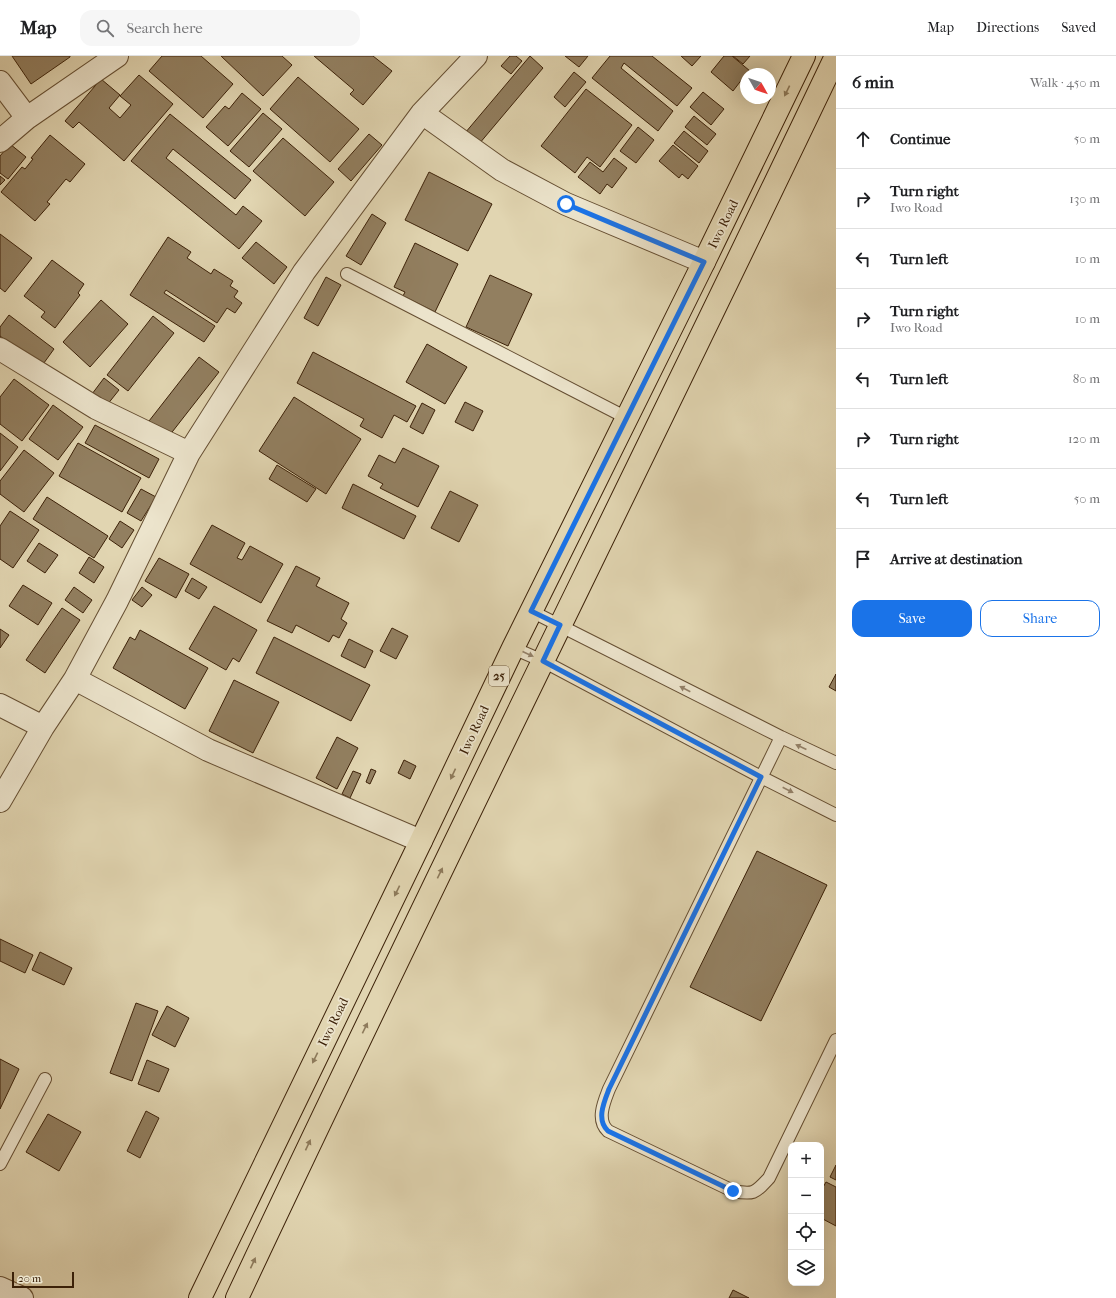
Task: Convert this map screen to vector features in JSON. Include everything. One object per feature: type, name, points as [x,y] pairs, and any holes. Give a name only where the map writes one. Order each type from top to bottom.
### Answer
[{"type":"main road","name":"Iwo Road","points":[[200,1298],[513,648],[804,56]]},
{"type":"main road","points":[[236,1298],[323,1114],[560,625],[733,273],[836,56]]},
{"type":"street","points":[[0,141],[27,118],[117,56]]},
{"type":"street","points":[[0,801],[43,728],[76,679],[117,601],[189,453],[304,272],[422,113],[476,56]]},
{"type":"street","points":[[0,82],[27,118]]},
{"type":"street","points":[[422,113],[502,170],[566,204],[704,262]]},
{"type":"street","points":[[0,349],[96,408],[189,453]]},
{"type":"street","points":[[76,679],[208,750],[421,841]]},
{"type":"street","points":[[0,705],[43,728]]},
{"type":"street","points":[[0,1288],[22,1298]]},
{"type":"lane","points":[[347,274],[627,418]]},
{"type":"lane","points":[[531,611],[836,764]]},
{"type":"lane","points":[[513,648],[543,661],[761,777],[836,815]]},
{"type":"lane","points":[[781,737],[609,1089],[603,1105],[602,1114],[604,1128],[733,1191],[744,1193],[754,1192],[769,1178],[836,1040]]},
{"type":"lane","points":[[0,1164],[45,1079]]},
{"type":"building","points":[[12,56],[70,56],[70,57],[31,84]]},
{"type":"building","points":[[162,56],[201,56],[233,84],[203,118],[149,71]]},
{"type":"building","points":[[221,56],[282,56],[292,65],[263,96]]},
{"type":"building","points":[[314,56],[373,56],[392,71],[363,105],[350,94],[354,90]]},
{"type":"building","points":[[510,56],[516,56],[522,61],[511,74],[501,66]]},
{"type":"building","points":[[530,56],[543,68],[479,144],[465,133]]},
{"type":"building","points":[[565,56],[588,56],[579,67]]},
{"type":"building","points":[[610,56],[652,56],[692,88],[677,106],[624,63],[621,68],[673,111],[658,131],[592,78]]},
{"type":"building","points":[[681,56],[701,56],[692,66]]},
{"type":"building","points":[[724,56],[732,56],[746,68],[740,68],[740,82],[733,91],[711,72]]},
{"type":"building","points":[[733,56],[750,56],[743,64]]},
{"type":"building","points":[[574,72],[586,82],[565,107],[554,97]]},
{"type":"building","points":[[139,75],[173,104],[124,161],[79,122],[73,128],[65,121],[101,79],[120,95],[109,108],[120,118],[131,105],[120,96]]},
{"type":"building","points":[[298,77],[359,129],[330,162],[270,109]]},
{"type":"building","points":[[586,89],[632,125],[600,167],[587,157],[575,173],[541,146]]},
{"type":"building","points":[[703,92],[724,109],[711,125],[690,107]]},
{"type":"building","points":[[242,93],[261,109],[228,146],[206,127],[225,106],[229,109]]},
{"type":"building","points":[[263,113],[282,129],[249,167],[230,151]]},
{"type":"building","points":[[170,114],[251,180],[235,199],[173,149],[166,158],[236,215],[243,206],[262,221],[239,249],[131,161]]},
{"type":"building","points":[[694,116],[716,134],[707,145],[685,127]]},
{"type":"building","points":[[638,127],[654,140],[636,163],[620,151]]},
{"type":"building","points":[[684,131],[708,151],[699,163],[674,143]]},
{"type":"building","points":[[369,134],[382,145],[351,181],[338,169]]},
{"type":"building","points":[[50,135],[85,164],[70,182],[66,179],[47,202],[50,204],[35,221],[1,192],[22,167],[25,169],[33,159],[31,158]]},
{"type":"building","points":[[283,138],[334,182],[305,216],[253,171]]},
{"type":"building","points":[[10,144],[26,157],[8,179],[0,173],[0,156]]},
{"type":"building","points":[[673,145],[698,166],[688,179],[682,174],[679,178],[659,161]]},
{"type":"building","points":[[614,158],[627,168],[612,188],[607,184],[600,194],[578,177],[590,162],[603,172]]},
{"type":"building","points":[[429,172],[492,204],[468,251],[405,220]]},
{"type":"building","points":[[0,176],[5,180],[0,185]]},
{"type":"building","points":[[372,214],[386,223],[361,265],[346,256]]},
{"type":"building","points":[[0,234],[32,258],[5,292],[0,288]]},
{"type":"building","points":[[168,237],[191,252],[187,258],[211,274],[214,269],[233,281],[230,286],[238,291],[234,297],[242,303],[235,313],[227,308],[217,323],[166,290],[164,293],[215,326],[204,342],[130,295]]},
{"type":"building","points":[[256,242],[287,267],[274,284],[242,258]]},
{"type":"building","points":[[415,243],[458,264],[435,312],[403,296],[405,292],[394,287]]},
{"type":"building","points":[[52,260],[84,284],[78,293],[80,295],[55,328],[41,317],[45,312],[24,296]]},
{"type":"building","points":[[490,275],[532,294],[508,346],[466,327]]},
{"type":"building","points":[[326,277],[341,285],[318,326],[304,318]]},
{"type":"building","points":[[101,300],[128,324],[90,367],[63,342]]},
{"type":"building","points":[[9,315],[54,349],[41,367],[0,336],[0,327]]},
{"type":"building","points":[[153,316],[174,333],[128,391],[107,375]]},
{"type":"building","points":[[427,344],[467,367],[445,404],[406,382]]},
{"type":"building","points":[[313,352],[416,406],[407,422],[394,415],[382,438],[360,426],[364,419],[297,383]]},
{"type":"building","points":[[199,357],[219,372],[169,436],[149,421]]},
{"type":"building","points":[[104,378],[119,390],[107,405],[92,394]]},
{"type":"building","points":[[14,379],[49,405],[22,441],[0,424],[0,397]]},
{"type":"building","points":[[294,397],[361,439],[326,494],[259,451]]},
{"type":"building","points":[[465,402],[483,411],[473,431],[455,422]]},
{"type":"building","points":[[422,403],[435,410],[423,434],[410,427]]},
{"type":"building","points":[[53,405],[83,427],[58,460],[29,439]]},
{"type":"building","points":[[95,425],[159,459],[149,478],[85,443]]},
{"type":"building","points":[[0,433],[18,447],[0,471]]},
{"type":"building","points":[[78,443],[141,478],[122,512],[59,476]]},
{"type":"building","points":[[403,448],[439,466],[418,507],[380,488],[383,484],[368,476],[379,455],[395,463]]},
{"type":"building","points":[[24,450],[54,473],[24,512],[0,494],[0,481]]},
{"type":"building","points":[[277,465],[316,489],[307,502],[269,479]]},
{"type":"building","points":[[353,484],[416,516],[404,539],[342,508]]},
{"type":"building","points":[[141,489],[156,497],[141,521],[127,513]]},
{"type":"building","points":[[450,491],[478,505],[459,542],[431,528]]},
{"type":"building","points":[[47,497],[108,536],[94,558],[33,519]]},
{"type":"building","points":[[10,511],[39,530],[13,568],[0,559],[0,526]]},
{"type":"building","points":[[120,521],[134,530],[122,548],[109,539]]},
{"type":"building","points":[[212,525],[245,543],[237,558],[242,560],[250,546],[283,564],[261,603],[190,564]]},
{"type":"building","points":[[39,543],[58,555],[45,573],[27,561]]},
{"type":"building","points":[[89,557],[104,567],[94,583],[79,573]]},
{"type":"building","points":[[159,558],[189,574],[176,598],[145,581]]},
{"type":"building","points":[[296,566],[320,578],[316,586],[349,603],[341,619],[347,623],[339,638],[333,635],[329,642],[296,625],[292,633],[267,621]]},
{"type":"building","points":[[192,578],[207,587],[199,599],[185,591]]},
{"type":"building","points":[[23,585],[52,603],[38,625],[9,606]]},
{"type":"building","points":[[74,587],[92,600],[83,613],[65,600]]},
{"type":"building","points":[[142,587],[152,595],[142,607],[132,600]]},
{"type":"building","points":[[214,606],[257,630],[239,662],[233,658],[226,670],[189,649]]},
{"type":"building","points":[[62,608],[80,620],[45,673],[26,660]]},
{"type":"building","points":[[392,628],[408,636],[396,659],[380,651]]},
{"type":"building","points":[[0,629],[9,635],[0,648]]},
{"type":"building","points":[[140,630],[208,668],[185,709],[113,668],[130,637],[135,640]]},
{"type":"building","points":[[274,637],[370,685],[351,721],[256,673]]},
{"type":"building","points":[[349,639],[373,651],[365,668],[341,656]]},
{"type":"building","points":[[836,674],[836,691],[829,687]]},
{"type":"building","points":[[234,680],[279,702],[253,753],[209,731]]},
{"type":"building","points":[[337,737],[358,748],[337,789],[316,778]]},
{"type":"building","points":[[404,760],[416,766],[410,779],[398,773]]},
{"type":"building","points":[[371,769],[376,771],[370,784],[366,782]]},
{"type":"building","points":[[353,771],[361,774],[350,798],[342,794]]},
{"type":"building","points":[[757,851],[827,885],[761,1021],[690,987]]},
{"type":"building","points":[[0,939],[33,955],[25,973],[0,961]]},
{"type":"building","points":[[40,952],[72,968],[64,985],[32,970]]},
{"type":"building","points":[[136,1003],[158,1011],[132,1081],[110,1073]]},
{"type":"building","points":[[167,1006],[189,1018],[175,1047],[152,1035]]},
{"type":"building","points":[[0,1059],[19,1069],[0,1109]]},
{"type":"building","points":[[147,1060],[169,1069],[159,1092],[138,1084]]},
{"type":"building","points":[[146,1111],[159,1118],[140,1158],[127,1151]]},
{"type":"building","points":[[48,1114],[81,1132],[59,1171],[26,1152]]},
{"type":"building","points":[[836,1165],[836,1180],[830,1177]]},
{"type":"building","points":[[826,1182],[836,1187],[836,1226],[824,1220],[824,1186]]},
{"type":"building","points":[[733,1290],[749,1298],[729,1298]]},
{"type":"route","points":[[566,204],[704,262],[531,611],[560,625],[543,661],[761,777],[609,1089],[603,1105],[602,1114],[604,1128],[608,1131],[733,1191]]}]
